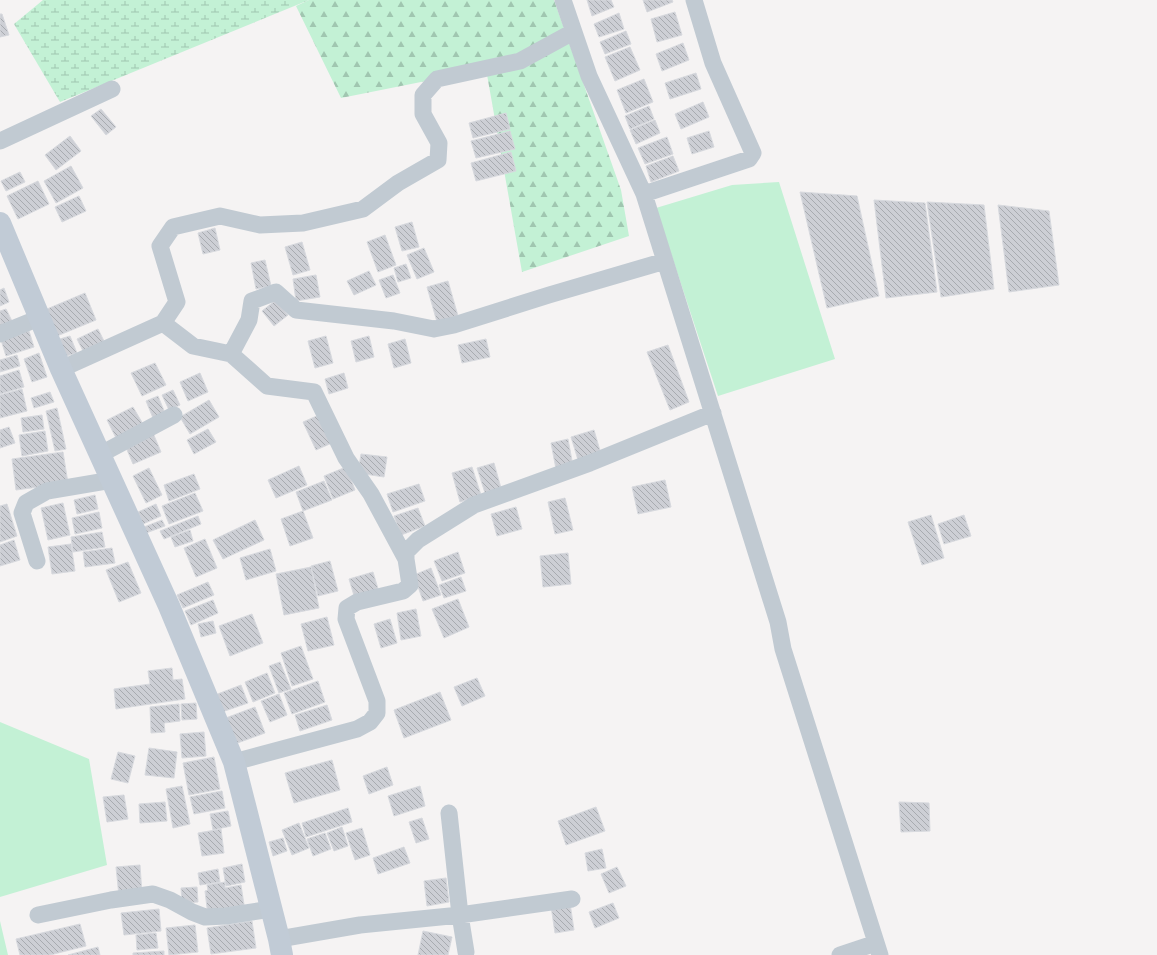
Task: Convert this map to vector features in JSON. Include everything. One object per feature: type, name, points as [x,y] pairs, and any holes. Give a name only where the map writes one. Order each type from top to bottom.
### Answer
[{"type":"main road","points":[[0,223],[61,369],[169,606],[234,762],[281,947]]},
{"type":"street","points":[[562,0],[589,76],[644,194],[778,622],[783,649],[878,949],[840,955]]},
{"type":"street","points":[[644,194],[749,159],[753,153],[713,63],[694,0]]},
{"type":"street","points":[[61,369],[163,322],[177,302],[160,246],[173,227],[220,216],[260,225],[303,223],[363,209],[398,183],[438,160],[439,143],[423,114],[423,95],[437,79],[520,61],[573,32]]},
{"type":"street","points":[[0,142],[112,89]]},
{"type":"street","points":[[231,354],[249,320],[252,301],[276,292],[296,310],[394,321],[434,329],[454,325],[665,261]]},
{"type":"street","points":[[0,334],[39,318]]},
{"type":"street","points":[[163,322],[193,346],[231,354],[266,386],[314,392],[346,458],[371,494],[406,559]]},
{"type":"street","points":[[234,762],[357,729],[370,722],[377,713],[377,701],[346,619],[347,608],[357,602],[403,591],[410,586],[406,552],[418,540],[474,505],[590,463],[713,413]]},
{"type":"street","points":[[101,454],[174,415]]},
{"type":"street","points":[[37,561],[22,512],[26,503],[47,491],[112,480]]},
{"type":"street","points":[[449,813],[460,915],[466,952]]},
{"type":"street","points":[[38,915],[111,900],[154,894],[205,917],[226,916],[271,909]]},
{"type":"street","points":[[281,947],[360,925],[460,915],[572,899]]},
{"type":"green space","points":[[43,0],[309,0],[60,102],[14,24]]},
{"type":"green space","points":[[309,0],[554,0],[621,190],[629,236],[522,272],[486,69],[341,98],[296,6]]},
{"type":"green space","points":[[779,182],[835,359],[718,396],[656,208],[732,185]]},
{"type":"green space","points":[[0,722],[89,759],[107,865],[0,897]]},
{"type":"green space","points":[[0,921],[8,955],[0,955]]},
{"type":"building","points":[[587,0],[611,0],[614,7],[592,16]]},
{"type":"building","points":[[643,0],[672,0],[673,2],[647,12]]},
{"type":"building","points":[[675,12],[682,35],[657,42],[651,19]]},
{"type":"building","points":[[619,13],[624,29],[599,37],[594,24]]},
{"type":"building","points":[[0,14],[2,14],[9,35],[0,37]]},
{"type":"building","points":[[626,31],[631,44],[605,54],[600,42]]},
{"type":"building","points":[[683,43],[689,60],[662,71],[656,54]]},
{"type":"building","points":[[630,47],[640,70],[615,81],[605,57]]},
{"type":"building","points":[[696,73],[701,89],[670,99],[665,83]]},
{"type":"building","points":[[644,79],[653,102],[626,113],[617,90]]},
{"type":"building","points":[[703,102],[709,117],[681,129],[675,114]]},
{"type":"building","points":[[649,106],[654,119],[630,129],[625,116]]},
{"type":"building","points":[[101,109],[116,127],[106,135],[91,116]]},
{"type":"building","points":[[506,113],[510,129],[473,138],[469,123]]},
{"type":"building","points":[[655,120],[660,133],[636,144],[630,130]]},
{"type":"building","points":[[510,131],[515,149],[476,158],[471,141]]},
{"type":"building","points":[[709,131],[714,147],[692,154],[687,138]]},
{"type":"building","points":[[70,136],[81,151],[56,170],[45,155]]},
{"type":"building","points":[[667,137],[673,154],[645,164],[638,148]]},
{"type":"building","points":[[511,152],[516,171],[476,181],[471,163]]},
{"type":"building","points":[[673,156],[679,171],[651,182],[646,166]]},
{"type":"building","points":[[71,166],[83,188],[56,203],[44,181]]},
{"type":"building","points":[[20,172],[25,182],[6,191],[1,181]]},
{"type":"building","points":[[38,181],[49,204],[18,219],[7,196]]},
{"type":"building","points":[[800,192],[857,196],[879,296],[827,308]]},
{"type":"building","points":[[79,196],[86,211],[62,222],[55,207]]},
{"type":"building","points":[[874,200],[925,203],[937,292],[886,298]]},
{"type":"building","points":[[927,202],[984,205],[994,289],[941,297]]},
{"type":"building","points":[[998,205],[1049,211],[1059,285],[1009,292]]},
{"type":"building","points":[[412,222],[419,247],[402,251],[395,227]]},
{"type":"building","points":[[215,228],[220,250],[203,254],[198,233]]},
{"type":"building","points":[[385,235],[396,265],[378,272],[367,242]]},
{"type":"building","points":[[302,242],[310,270],[293,275],[285,247]]},
{"type":"building","points":[[424,248],[434,272],[417,279],[407,255]]},
{"type":"building","points":[[265,260],[271,286],[256,289],[251,263]]},
{"type":"building","points":[[406,264],[411,278],[398,282],[394,268]]},
{"type":"building","points":[[369,271],[376,285],[354,295],[347,281]]},
{"type":"building","points":[[316,275],[320,297],[296,301],[293,279]]},
{"type":"building","points":[[393,275],[400,293],[386,298],[379,280]]},
{"type":"building","points":[[448,281],[458,316],[437,322],[427,287]]},
{"type":"building","points":[[4,288],[9,302],[0,306],[0,290]]},
{"type":"building","points":[[85,293],[96,320],[57,336],[47,309]]},
{"type":"building","points":[[276,300],[288,315],[274,326],[262,311]]},
{"type":"building","points":[[6,309],[13,323],[0,329],[0,311]]},
{"type":"building","points":[[98,329],[105,343],[84,353],[77,339]]},
{"type":"building","points":[[29,331],[34,347],[6,356],[1,340]]},
{"type":"building","points":[[70,336],[77,353],[66,356],[60,339]]},
{"type":"building","points":[[326,336],[333,363],[315,368],[308,341]]},
{"type":"building","points":[[369,336],[374,357],[356,362],[351,341]]},
{"type":"building","points":[[405,339],[411,363],[394,368],[388,344]]},
{"type":"building","points":[[486,339],[490,357],[462,363],[458,345]]},
{"type":"building","points":[[668,345],[689,402],[670,410],[647,352]]},
{"type":"building","points":[[39,353],[47,377],[32,382],[24,359]]},
{"type":"building","points":[[17,355],[20,366],[0,372],[0,360]]},
{"type":"building","points":[[155,363],[166,385],[142,396],[131,373]]},
{"type":"building","points":[[19,370],[24,387],[0,394],[0,376]]},
{"type":"building","points":[[200,373],[208,392],[188,401],[180,382]]},
{"type":"building","points":[[344,373],[348,388],[329,394],[325,379]]},
{"type":"building","points":[[22,389],[27,411],[0,418],[0,395]]},
{"type":"building","points":[[173,390],[180,405],[169,410],[162,395]]},
{"type":"building","points":[[50,392],[54,402],[34,408],[31,398]]},
{"type":"building","points":[[158,396],[165,413],[153,418],[146,401]]},
{"type":"building","points":[[209,400],[219,417],[190,434],[180,417]]},
{"type":"building","points":[[133,407],[143,424],[116,438],[107,420]]},
{"type":"building","points":[[57,408],[66,449],[55,451],[46,411]]},
{"type":"building","points":[[42,415],[44,429],[23,432],[21,418]]},
{"type":"building","points":[[319,415],[332,443],[316,450],[303,422]]},
{"type":"building","points":[[9,427],[15,443],[0,448],[0,430]]},
{"type":"building","points":[[208,429],[216,442],[194,454],[187,440]]},
{"type":"building","points":[[594,430],[601,454],[578,460],[571,437]]},
{"type":"building","points":[[45,431],[48,451],[22,456],[19,435]]},
{"type":"building","points":[[153,433],[161,452],[133,464],[125,445]]},
{"type":"building","points":[[568,439],[573,466],[556,469],[551,443]]},
{"type":"building","points":[[63,452],[68,483],[16,490],[12,459]]},
{"type":"building","points":[[361,454],[387,457],[384,477],[358,473]]},
{"type":"building","points":[[494,463],[501,488],[485,493],[477,468]]},
{"type":"building","points":[[299,466],[307,485],[276,498],[268,480]]},
{"type":"building","points":[[346,467],[355,490],[333,499],[324,476]]},
{"type":"building","points":[[472,467],[481,495],[460,502],[452,473]]},
{"type":"building","points":[[149,468],[162,495],[146,503],[133,476]]},
{"type":"building","points":[[194,474],[200,489],[169,501],[164,485]]},
{"type":"building","points":[[665,480],[671,507],[638,514],[632,487]]},
{"type":"building","points":[[324,481],[332,500],[303,511],[296,492]]},
{"type":"building","points":[[419,484],[425,501],[393,512],[387,494]]},
{"type":"building","points":[[195,493],[203,511],[169,524],[162,506]]},
{"type":"building","points":[[95,495],[98,509],[77,514],[74,500]]},
{"type":"building","points":[[565,498],[573,530],[555,534],[548,502]]},
{"type":"building","points":[[63,503],[70,535],[48,540],[41,508]]},
{"type":"building","points":[[7,504],[17,536],[0,542],[0,506]]},
{"type":"building","points":[[156,504],[161,516],[143,524],[138,512]]},
{"type":"building","points":[[516,507],[522,529],[497,536],[491,514]]},
{"type":"building","points":[[418,508],[425,526],[401,535],[394,516]]},
{"type":"building","points":[[303,511],[313,538],[290,546],[281,519]]},
{"type":"building","points":[[99,512],[102,528],[75,534],[72,518]]},
{"type":"building","points":[[931,515],[944,558],[922,565],[908,522]]},
{"type":"building","points":[[964,515],[971,536],[944,544],[938,524]]},
{"type":"building","points":[[198,516],[201,524],[164,539],[160,531]]},
{"type":"building","points":[[162,520],[165,526],[146,533],[144,527]]},
{"type":"building","points":[[255,520],[264,540],[223,559],[213,540]]},
{"type":"building","points":[[190,530],[193,541],[175,547],[171,537]]},
{"type":"building","points":[[102,532],[105,547],[73,552],[71,537]]},
{"type":"building","points":[[205,539],[217,568],[196,577],[184,548]]},
{"type":"building","points":[[14,540],[20,560],[0,566],[0,545]]},
{"type":"building","points":[[71,544],[75,571],[52,574],[48,547]]},
{"type":"building","points":[[112,548],[115,563],[85,567],[83,552]]},
{"type":"building","points":[[270,549],[276,571],[246,580],[240,558]]},
{"type":"building","points":[[458,552],[465,573],[442,581],[434,561]]},
{"type":"building","points":[[568,553],[571,584],[543,587],[540,556]]},
{"type":"building","points":[[330,561],[338,591],[318,596],[311,566]]},
{"type":"building","points":[[128,562],[141,593],[119,602],[106,570]]},
{"type":"building","points":[[311,567],[319,608],[284,615],[276,574]]},
{"type":"building","points":[[431,568],[441,595],[423,601],[414,575]]},
{"type":"building","points":[[373,572],[379,592],[355,599],[349,579]]},
{"type":"building","points":[[461,577],[466,591],[444,598],[439,585]]},
{"type":"building","points":[[208,582],[214,595],[183,608],[177,595]]},
{"type":"building","points":[[458,599],[469,627],[444,638],[432,609]]},
{"type":"building","points":[[213,600],[218,613],[191,625],[185,611]]},
{"type":"building","points":[[416,609],[421,636],[401,640],[397,613]]},
{"type":"building","points":[[252,614],[263,643],[230,656],[219,626]]},
{"type":"building","points":[[327,617],[334,645],[308,651],[301,624]]},
{"type":"building","points":[[390,619],[397,643],[381,648],[374,624]]},
{"type":"building","points":[[213,621],[216,633],[201,637],[198,624]]},
{"type":"building","points":[[301,646],[313,679],[292,686],[281,653]]},
{"type":"building","points":[[280,662],[291,689],[279,693],[269,666]]},
{"type":"building","points":[[172,668],[173,680],[182,679],[185,699],[116,709],[114,689],[150,684],[148,671]]},
{"type":"building","points":[[267,673],[275,693],[253,702],[245,682]]},
{"type":"building","points":[[477,678],[485,696],[462,706],[454,687]]},
{"type":"building","points":[[318,681],[325,702],[292,714],[284,693]]},
{"type":"building","points":[[241,685],[248,703],[222,712],[215,695]]},
{"type":"building","points":[[440,692],[451,720],[404,738],[394,710]]},
{"type":"building","points":[[279,694],[287,715],[270,722],[261,701]]},
{"type":"building","points":[[196,703],[197,719],[182,720],[181,704]]},
{"type":"building","points":[[179,704],[180,721],[164,723],[165,732],[151,733],[150,707]]},
{"type":"building","points":[[327,705],[332,720],[300,731],[295,715]]},
{"type":"building","points":[[255,707],[265,733],[232,745],[223,719]]},
{"type":"building","points":[[204,732],[206,756],[182,758],[180,734]]},
{"type":"building","points":[[149,748],[177,752],[174,778],[145,775]]},
{"type":"building","points":[[118,752],[135,756],[128,783],[111,779]]},
{"type":"building","points":[[214,757],[220,789],[189,795],[183,763]]},
{"type":"building","points":[[332,760],[340,790],[294,803],[285,773]]},
{"type":"building","points":[[387,767],[393,785],[369,794],[363,776]]},
{"type":"building","points":[[182,786],[190,824],[173,828],[166,789]]},
{"type":"building","points":[[420,786],[425,806],[394,816],[388,796]]},
{"type":"building","points":[[222,791],[225,808],[194,814],[190,797]]},
{"type":"building","points":[[124,795],[128,819],[107,822],[103,797]]},
{"type":"building","points":[[165,802],[167,821],[140,823],[139,804]]},
{"type":"building","points":[[899,802],[929,803],[930,831],[901,832]]},
{"type":"building","points":[[596,807],[605,831],[566,845],[558,821]]},
{"type":"building","points":[[348,808],[352,822],[306,837],[302,823]]},
{"type":"building","points":[[228,811],[231,826],[213,830],[210,814]]},
{"type":"building","points":[[422,818],[429,839],[416,843],[409,822]]},
{"type":"building","points":[[299,823],[309,848],[292,855],[282,830]]},
{"type":"building","points":[[342,827],[348,846],[334,851],[327,833]]},
{"type":"building","points":[[362,828],[370,855],[355,860],[346,833]]},
{"type":"building","points":[[221,829],[224,853],[202,856],[198,833]]},
{"type":"building","points":[[325,833],[331,849],[313,856],[307,839]]},
{"type":"building","points":[[283,838],[287,851],[273,856],[269,842]]},
{"type":"building","points":[[404,847],[410,863],[378,874],[373,858]]},
{"type":"building","points":[[602,849],[606,868],[588,871],[585,853]]},
{"type":"building","points":[[242,864],[245,882],[226,886],[223,868]]},
{"type":"building","points":[[140,865],[142,894],[119,896],[116,867]]},
{"type":"building","points":[[617,867],[626,886],[609,893],[601,874]]},
{"type":"building","points":[[218,869],[220,882],[200,885],[198,873]]},
{"type":"building","points":[[446,878],[449,902],[427,906],[424,881]]},
{"type":"building","points":[[225,882],[225,888],[241,885],[245,911],[208,916],[205,891],[208,890],[207,885]]},
{"type":"building","points":[[197,887],[198,902],[182,903],[181,888]]},
{"type":"building","points":[[570,903],[574,930],[555,933],[551,906]]},
{"type":"building","points":[[613,903],[619,918],[595,928],[589,912]]},
{"type":"building","points":[[159,909],[161,931],[124,935],[121,913]]},
{"type":"building","points":[[252,921],[256,948],[211,954],[207,928]]},
{"type":"building","points":[[80,924],[86,946],[50,955],[20,955],[16,939]]},
{"type":"building","points":[[195,925],[198,952],[169,955],[166,928]]},
{"type":"building","points":[[423,931],[452,937],[448,955],[418,955]]},
{"type":"building","points":[[156,933],[158,948],[137,950],[136,935]]},
{"type":"building","points":[[98,947],[100,955],[68,955]]},
{"type":"building","points":[[164,951],[164,955],[133,955],[133,953]]}]
